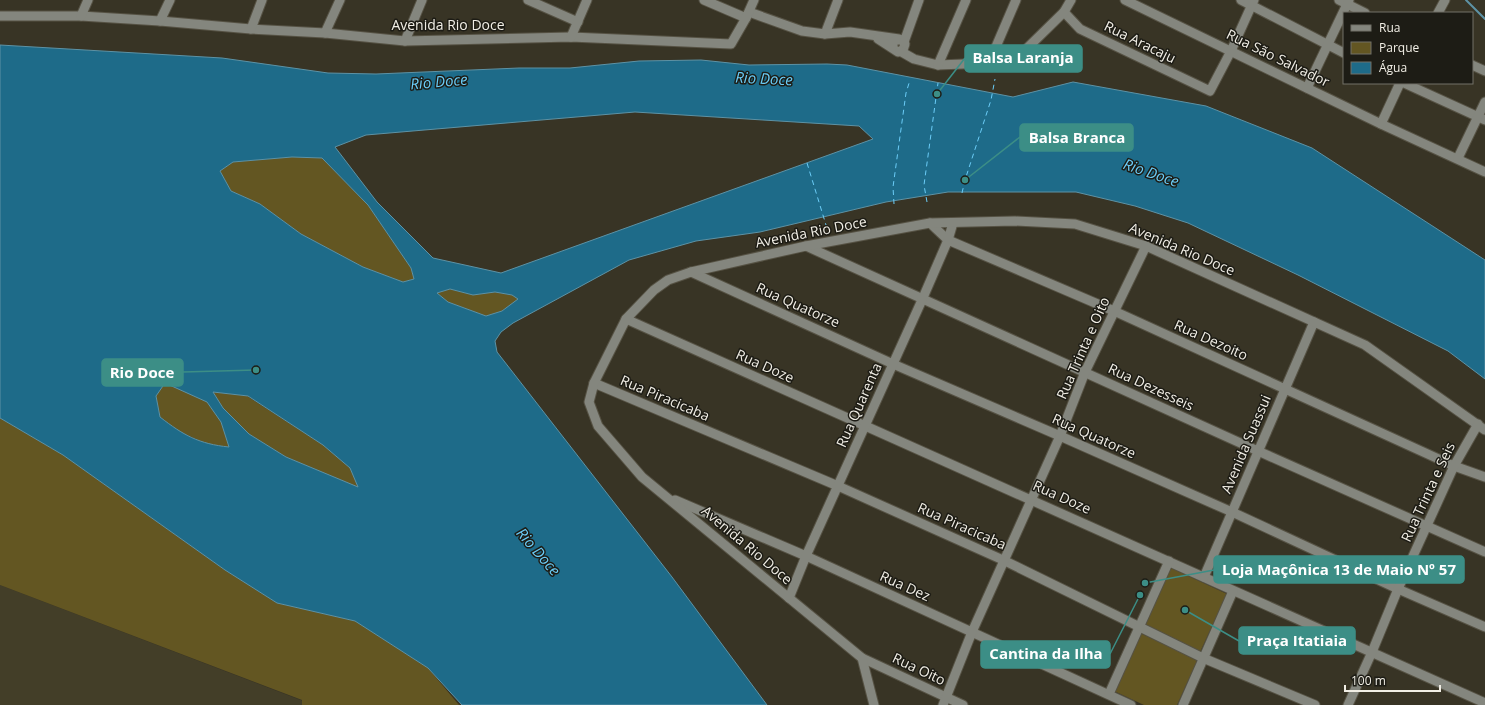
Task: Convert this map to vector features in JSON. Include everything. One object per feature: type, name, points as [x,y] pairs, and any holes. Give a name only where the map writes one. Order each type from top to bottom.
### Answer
[{"type":"street","points":[[81,16],[88,0]]},
{"type":"street","points":[[160,21],[170,0]]},
{"type":"street","points":[[251,29],[262,0]]},
{"type":"street","points":[[325,33],[340,0]]},
{"type":"street","points":[[405,41],[422,0]]},
{"type":"street","points":[[528,0],[578,22]]},
{"type":"street","points":[[570,37],[587,0]]},
{"type":"street","points":[[704,0],[802,31],[825,34],[850,32],[902,41]]},
{"type":"street","points":[[748,15],[754,0]]},
{"type":"street","points":[[825,34],[838,0]]},
{"type":"street","points":[[938,65],[966,0]]},
{"type":"street","points":[[989,63],[1016,0]]},
{"type":"street","points":[[874,36],[914,59],[938,65],[989,63],[1002,64],[1017,58],[1064,12],[1071,0]]},
{"type":"street","name":"Rua São Salvador","points":[[1125,0],[1381,124],[1458,158],[1485,172]]},
{"type":"street","points":[[1241,0],[1252,2],[1343,53]]},
{"type":"street","points":[[1339,0],[1348,2],[1363,12]]},
{"type":"street","points":[[1439,12],[1445,0]]},
{"type":"street","points":[[897,49],[905,46],[902,41],[917,1]]},
{"type":"street","points":[[1231,51],[1252,2]]},
{"type":"street","points":[[1343,12],[1348,2]]},
{"type":"street","name":"Rua Aracaju","points":[[1064,12],[1080,29],[1210,91],[1231,51]]},
{"type":"street","points":[[1307,88],[1343,12]]},
{"type":"street","name":"Avenida Rio Doce","points":[[0,16],[81,16],[325,33],[405,41],[570,37],[731,44],[748,15]]},
{"type":"street","points":[[1473,65],[1485,71]]},
{"type":"street","points":[[1381,124],[1400,84]]},
{"type":"street","points":[[1406,84],[1481,118]]},
{"type":"street","points":[[1458,158],[1481,118],[1485,102]]},
{"type":"street","name":"Avenida Rio Doce","points":[[862,658],[642,477],[598,426],[590,402],[594,383],[626,319],[654,290],[668,280],[692,272],[806,246],[930,223],[1015,221],[1075,224],[1146,246],[1365,344],[1485,430]]},
{"type":"street","name":"Rua Dezoito","points":[[930,223],[948,240],[1114,311],[1286,388],[1454,466],[1485,477]]},
{"type":"street","name":"Rua Quarenta","points":[[789,598],[806,556],[866,427],[922,300],[948,240],[953,223]]},
{"type":"street","name":"Rua Dezesseis","points":[[806,246],[1258,452],[1485,552]]},
{"type":"street","name":"Rua Trinta e Oito","points":[[945,701],[972,632],[1003,560],[1060,436],[1085,372],[1146,246]]},
{"type":"street","name":"Rua Quatorze","points":[[692,272],[893,364],[1232,512],[1398,589],[1485,627]]},
{"type":"street","name":"Rua Doze","points":[[626,319],[866,427],[1032,499],[1233,591],[1485,703]]},
{"type":"street","name":"Avenida Suassui","points":[[1204,577],[1314,322]]},
{"type":"street","name":"Rua Piracicaba","points":[[594,383],[838,486],[1003,560],[1203,658],[1315,705]]},
{"type":"street","name":"Rua Trinta e Seis","points":[[1348,705],[1398,589],[1454,466],[1478,424]]},
{"type":"street","name":"Rua Dez","points":[[665,495],[806,556],[1131,705]]},
{"type":"street","points":[[1109,694],[1169,561]]},
{"type":"street","points":[[1183,705],[1233,591]]},
{"type":"street","points":[[862,658],[874,705]]},
{"type":"street","name":"Rua Oito","points":[[862,658],[945,701],[964,705]]},
{"type":"shaded area","points":[[0,585],[303,701],[302,705],[0,705]]},
{"type":"green space","points":[[292,157],[322,158],[368,205],[411,268],[414,279],[403,282],[363,267],[301,234],[260,204],[231,191],[220,171],[233,162]]},
{"type":"green space","points":[[450,289],[473,295],[495,292],[512,295],[519,299],[502,311],[486,316],[448,302],[437,293]]},
{"type":"green space","points":[[165,382],[207,402],[221,422],[229,447],[207,444],[178,431],[160,417],[156,396]]},
{"type":"green space","points":[[213,392],[247,396],[323,445],[350,468],[359,488],[286,457],[249,434],[223,408]]},
{"type":"green space","points":[[0,418],[63,455],[225,570],[277,603],[355,621],[428,668],[459,705],[302,705],[302,700],[0,585]]},
{"type":"green space","points":[[1169,567],[1227,594],[1200,652],[1143,625]]},
{"type":"green space","points":[[1140,633],[1198,659],[1177,705],[1144,705],[1114,691]]},
{"type":"water","name":"Rio Doce","points":[[0,45],[222,58],[328,73],[376,74],[519,68],[570,68],[639,61],[701,60],[749,65],[847,65],[1013,97],[1073,82],[1206,106],[1312,148],[1485,260],[1485,379],[1448,351],[1298,275],[1188,223],[1135,206],[1076,192],[948,192],[886,202],[760,232],[696,241],[629,260],[513,323],[501,332],[495,341],[497,352],[672,577],[767,705],[462,705],[428,668],[355,621],[277,603],[225,570],[63,455],[0,418]],"holes":[[[635,112],[859,126],[873,139],[501,273],[433,258],[377,202],[335,147],[366,135]],[[292,157],[322,158],[368,205],[411,268],[414,279],[403,282],[363,267],[301,234],[260,204],[231,191],[220,171],[233,162]],[[450,289],[473,295],[495,292],[512,295],[518,299],[502,311],[486,316],[448,302],[437,293]],[[165,383],[207,402],[221,422],[229,447],[209,444],[192,438],[176,429],[160,417],[156,396]],[[213,392],[248,396],[323,445],[350,468],[358,487],[286,457],[249,434],[223,408]]]},
{"type":"waterway","points":[[1466,0],[1485,19]]},
{"type":"ferry route","points":[[962,193],[991,100],[995,79]]},
{"type":"ferry route","points":[[894,204],[893,187],[906,93],[910,80]]},
{"type":"ferry route","points":[[927,202],[924,185],[938,83]]},
{"type":"ferry route","points":[[807,163],[826,225]]},
{"type":"place","name":"Balsa Laranja","points":[[937,94]]},
{"type":"place","name":"Balsa Branca","points":[[965,180]]},
{"type":"place","name":"Rio Doce","points":[[256,370]]},
{"type":"place","name":"Loja Maçônica 13 de Maio Nº 57","points":[[1145,583]]},
{"type":"place","name":"Cantina da Ilha","points":[[1140,595]]},
{"type":"place","name":"Praça Itatiaia","points":[[1185,610]]}]
